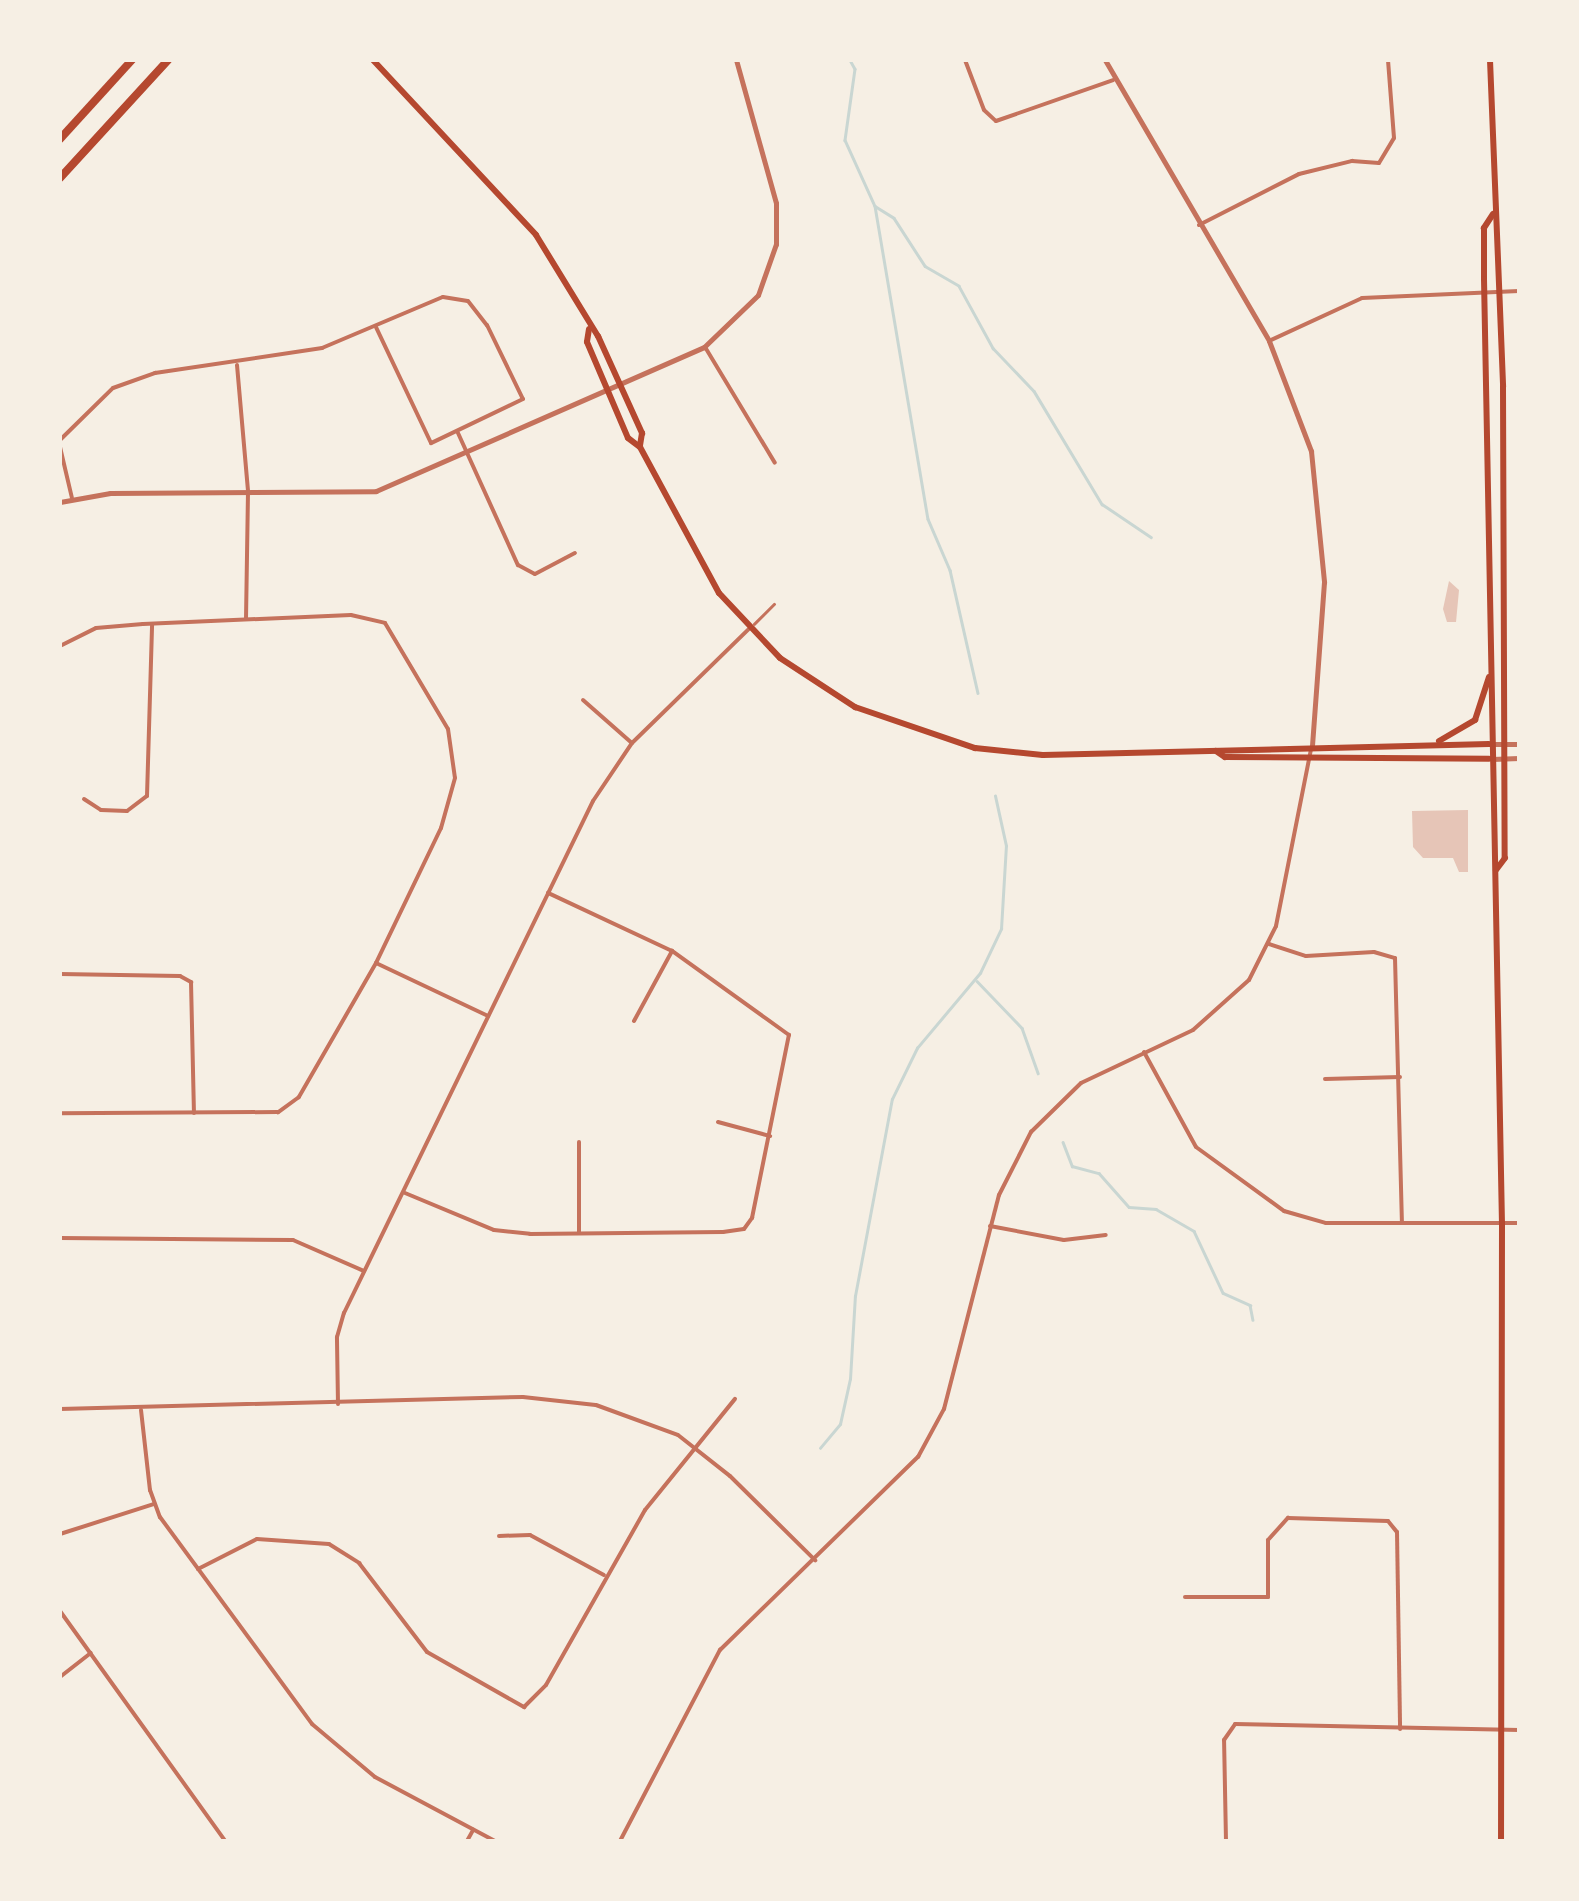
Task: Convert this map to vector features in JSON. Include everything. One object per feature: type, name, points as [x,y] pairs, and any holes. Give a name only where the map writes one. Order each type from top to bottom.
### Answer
[{"type":"highway","points":[[60,139],[132,60]]},
{"type":"highway","points":[[60,178],[168,60]]},
{"type":"main road","points":[[373,60],[536,234],[620,385],[642,433],[640,447]]},
{"type":"main road","points":[[1490,60],[1493,214],[1500,225],[1506,858],[1496,870]]},
{"type":"main road","points":[[1493,214],[1484,228],[1484,291],[1490,859],[1496,870],[1502,1223],[1501,1841]]},
{"type":"main road","points":[[590,329],[587,342],[628,438],[640,447],[696,556],[749,628],[780,658],[855,707],[947,741],[1043,754],[1216,751],[1226,757],[1489,758]]},
{"type":"main road","points":[[1433,742],[1475,720],[1489,677]]},
{"type":"main road","points":[[1216,751],[1224,745],[1489,744]]},
{"type":"street","points":[[60,502],[72,498],[376,491],[466,456],[704,347],[758,295],[776,244],[776,203],[736,60]]},
{"type":"street","points":[[966,60],[984,110],[996,121],[1112,80]]},
{"type":"street","points":[[620,1841],[720,1650],[902,1476],[929,1438],[944,1409],[990,1226],[1015,1157],[1040,1122],[1081,1083],[1217,1013],[1249,980],[1269,944],[1310,758],[1324,657],[1322,507],[1298,408],[1269,341],[1112,80],[1105,60]]},
{"type":"street","points":[[1199,225],[1282,180],[1352,160],[1379,163],[1394,138],[1388,60]]},
{"type":"street","points":[[1269,341],[1362,298],[1519,292]]},
{"type":"street","points":[[60,440],[113,388],[155,373],[236,365],[322,348],[443,296],[468,302],[487,325],[523,399],[439,442],[424,436],[376,328]]},
{"type":"street","points":[[704,347],[775,462]]},
{"type":"street","points":[[236,365],[248,492],[246,619]]},
{"type":"street","points":[[457,432],[518,566],[535,574],[575,553]]},
{"type":"street","points":[[60,447],[72,498]]},
{"type":"street","points":[[60,646],[96,628],[152,624],[351,616],[385,623],[448,729],[456,778],[441,828],[376,963],[299,1097],[278,1112],[60,1112]]},
{"type":"street","points":[[84,799],[102,810],[127,810],[148,796],[152,624]]},
{"type":"street","points":[[338,1404],[336,1337],[611,767],[749,628]]},
{"type":"street","points":[[583,700],[632,743]]},
{"type":"street","points":[[1489,744],[1519,744]]},
{"type":"street","points":[[1489,758],[1519,758]]},
{"type":"street","points":[[405,1193],[494,1230],[579,1233],[744,1229],[752,1218],[789,1035],[672,951],[548,892]]},
{"type":"street","points":[[1269,944],[1306,956],[1374,952],[1395,958],[1402,1224]]},
{"type":"street","points":[[634,1021],[672,951]]},
{"type":"street","points":[[376,963],[488,1016]]},
{"type":"street","points":[[60,974],[180,976],[191,982],[194,1113]]},
{"type":"street","points":[[1144,1052],[1196,1148],[1284,1210],[1326,1223],[1519,1223]]},
{"type":"street","points":[[1324,1080],[1400,1077]]},
{"type":"street","points":[[718,1122],[770,1136]]},
{"type":"street","points":[[579,1233],[580,1142]]},
{"type":"street","points":[[990,1226],[1064,1240],[1106,1235]]},
{"type":"street","points":[[60,1238],[293,1240],[365,1272]]},
{"type":"street","points":[[198,1569],[257,1539],[329,1544],[359,1563],[426,1652],[524,1707],[546,1685],[604,1574],[735,1398]]},
{"type":"street","points":[[60,1409],[560,1400],[632,1415],[695,1448],[815,1560]]},
{"type":"street","points":[[142,1408],[154,1504],[198,1569],[332,1745],[374,1777],[495,1841]]},
{"type":"street","points":[[60,1534],[154,1504]]},
{"type":"street","points":[[1185,1597],[1268,1597],[1268,1540],[1288,1518],[1388,1522],[1398,1532],[1400,1729]]},
{"type":"street","points":[[499,1536],[530,1535],[604,1574]]},
{"type":"street","points":[[60,1611],[226,1841]]},
{"type":"street","points":[[60,1677],[92,1653]]},
{"type":"street","points":[[1226,1841],[1224,1740],[1235,1724],[1519,1730]]},
{"type":"street","points":[[467,1841],[473,1830]]},
{"type":"lane","points":[[749,628],[774,604]]},
{"type":"building","points":[[1449,581],[1459,590],[1456,622],[1447,622],[1443,609]]},
{"type":"building","points":[[1468,810],[1468,872],[1459,872],[1453,858],[1423,858],[1413,847],[1412,811]]},
{"type":"waterway","points":[[850,60],[855,69],[845,140],[875,206],[928,519],[950,570],[978,693]]},
{"type":"waterway","points":[[875,206],[894,218],[925,266],[959,286],[993,348],[1034,391],[1102,504],[1151,537]]},
{"type":"waterway","points":[[820,1448],[840,1424],[850,1379],[855,1296],[892,1099],[917,1048],[980,973],[1001,929],[1006,846],[995,796]]},
{"type":"waterway","points":[[977,981],[1022,1028],[1038,1073]]},
{"type":"waterway","points":[[1063,1142],[1072,1166],[1099,1173],[1129,1207],[1156,1209],[1194,1231],[1223,1293],[1250,1305],[1253,1320]]}]
